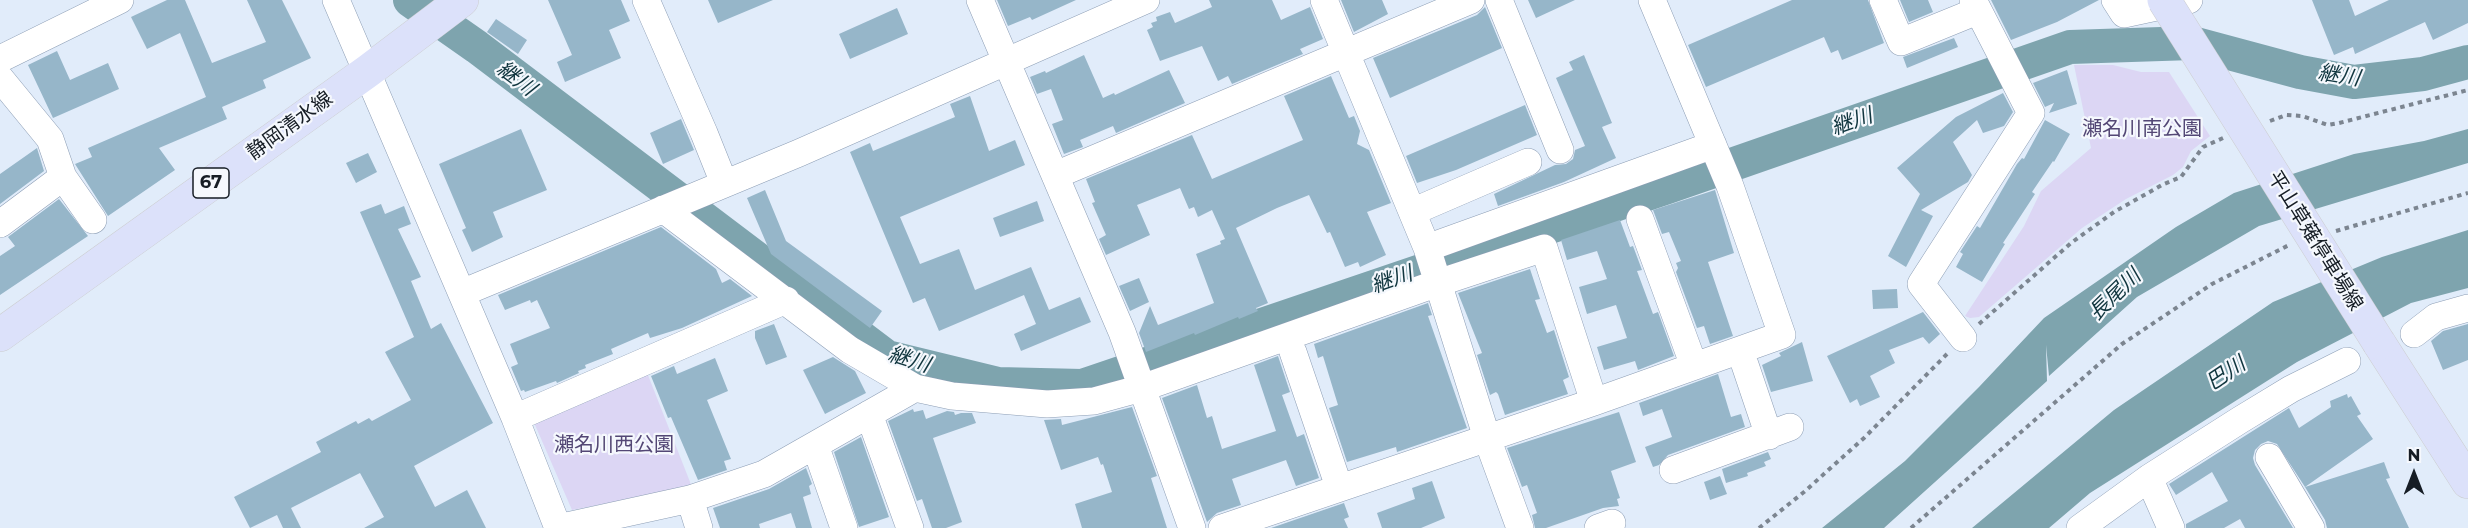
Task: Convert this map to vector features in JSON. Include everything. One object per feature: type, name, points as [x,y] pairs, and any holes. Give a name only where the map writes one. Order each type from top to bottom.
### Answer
[{"type":"main road","name":"平山草薙停車場線","points":[[2164,0],[2468,482]]},
{"type":"main road","name":"静岡清水線","points":[[0,335],[368,71],[457,3]]},
{"type":"street","points":[[0,59],[76,9],[120,0]]},
{"type":"street","points":[[336,0],[515,418],[558,528],[690,499],[764,474],[915,388]]},
{"type":"street","points":[[646,0],[724,183]]},
{"type":"street","points":[[980,0],[1132,358],[1192,528]]},
{"type":"street","points":[[462,293],[724,183],[1146,0]]},
{"type":"street","points":[[1324,0],[1427,248],[1487,438],[1520,528]]},
{"type":"street","points":[[1056,176],[1471,0]]},
{"type":"street","points":[[1499,0],[1560,150]]},
{"type":"street","points":[[1222,528],[1594,402],[1782,334],[1730,186],[1652,0]]},
{"type":"street","points":[[1883,0],[1901,42],[1975,5],[2031,113],[1921,284],[1963,338]]},
{"type":"street","points":[[2120,7],[2189,0]]},
{"type":"street","points":[[0,78],[50,139],[63,177],[93,220]]},
{"type":"street","points":[[1427,248],[1713,145]]},
{"type":"street","points":[[1412,212],[1528,162]]},
{"type":"street","points":[[0,224],[63,177]]},
{"type":"street","points":[[663,209],[850,350],[915,388],[952,396],[1047,404],[1094,401],[1142,388],[1438,283],[1544,248],[1594,402]]},
{"type":"street","points":[[1640,219],[1694,366]]},
{"type":"street","points":[[515,418],[786,300]]},
{"type":"street","points":[[2414,334],[2436,317],[2468,308]]},
{"type":"street","points":[[1673,470],[1780,431],[1740,350]]},
{"type":"street","points":[[1293,352],[1340,487]]},
{"type":"street","points":[[2080,528],[2149,478],[2283,394],[2347,361]]},
{"type":"street","points":[[869,414],[910,528]]},
{"type":"street","points":[[815,445],[844,528]]},
{"type":"street","points":[[2269,457],[2311,528]]},
{"type":"street","points":[[2149,478],[2171,528]]},
{"type":"street","points":[[690,499],[699,528]]},
{"type":"path","points":[[2263,123],[2286,115],[2302,116],[2328,125],[2468,90]]},
{"type":"path","points":[[1758,528],[1804,492],[1864,438],[1963,338],[2071,243],[2114,212],[2181,177],[2203,147],[2230,136]]},
{"type":"path","points":[[2334,231],[2468,193]]},
{"type":"path","points":[[1911,528],[2122,344],[2212,284],[2293,244]]},
{"type":"green space","name":"瀬名川南公園","points":[[2074,65],[2113,65],[2141,72],[2169,72],[2210,136],[2191,151],[2183,167],[2173,175],[2126,199],[2082,228],[1979,317],[1965,316],[2024,226],[2041,191],[2091,148]]},
{"type":"green space","name":"瀬名川西公園","points":[[646,370],[692,487],[572,510],[532,418]]},
{"type":"water","name":"長尾川","points":[[2468,129],[2468,163],[2259,226],[2137,297],[2049,376],[2046,345],[2047,381],[1884,528],[1822,528],[1905,461],[2044,318],[2176,227],[2234,193],[2354,154],[2424,141]]},
{"type":"water","name":"巴川","points":[[2468,230],[2468,288],[2411,303],[2297,362],[2090,493],[2049,528],[1972,528],[2114,410],[2273,302],[2382,257]]},
{"type":"building","points":[[167,0],[185,0],[212,63],[266,42],[247,0],[282,0],[311,58],[263,80],[266,88],[222,107],[227,119],[159,148],[175,170],[108,216],[75,164],[92,157],[88,148],[206,97],[180,33],[147,49],[131,17]]},
{"type":"building","points":[[548,0],[621,0],[630,21],[609,30],[621,58],[565,82],[557,62],[572,55]]},
{"type":"building","points":[[708,0],[773,0],[718,23]]},
{"type":"building","points":[[997,0],[1076,0],[1032,20],[1030,17],[1008,26]]},
{"type":"building","points":[[1209,0],[1272,0],[1281,20],[1310,7],[1323,39],[1300,49],[1303,54],[1232,84],[1228,76],[1218,81],[1202,46],[1160,61],[1147,30],[1153,27],[1151,23],[1157,21],[1156,17],[1170,12],[1175,23],[1212,7]]},
{"type":"building","points":[[1341,0],[1382,0],[1388,14],[1354,32]]},
{"type":"building","points":[[1528,0],[1575,0],[1536,18]]},
{"type":"building","points":[[1792,0],[1868,0],[1884,43],[1842,60],[1838,50],[1831,53],[1824,37],[1706,87],[1688,45]]},
{"type":"building","points":[[1900,0],[1928,0],[1933,12],[1909,22]]},
{"type":"building","points":[[1991,0],[2099,0],[2057,22],[2011,40]]},
{"type":"building","points":[[2312,0],[2349,0],[2355,16],[2389,0],[2468,0],[2468,23],[2433,40],[2425,22],[2355,54],[2353,47],[2334,55]]},
{"type":"building","points":[[1485,7],[1502,48],[1390,98],[1373,58],[1477,15]]},
{"type":"building","points":[[897,8],[908,34],[850,59],[839,34]]},
{"type":"building","points":[[496,19],[527,40],[518,54],[487,32]]},
{"type":"building","points":[[1954,38],[1958,47],[1907,68],[1903,57]]},
{"type":"building","points":[[57,51],[70,80],[108,63],[119,89],[53,118],[28,65]]},
{"type":"building","points":[[1084,55],[1103,98],[1114,93],[1115,95],[1169,70],[1185,103],[1116,133],[1113,126],[1080,140],[1083,147],[1064,154],[1052,124],[1063,120],[1051,89],[1037,94],[1030,77],[1045,71],[1046,73]]},
{"type":"building","points":[[1584,55],[1612,123],[1602,127],[1616,158],[1564,182],[1498,206],[1494,194],[1555,165],[1566,164],[1573,159],[1575,150],[1585,146],[1556,78],[1573,70],[1569,62]]},
{"type":"building","points":[[2067,70],[2077,104],[2049,113],[2054,103],[2045,107],[2033,83]]},
{"type":"building","points":[[1331,76],[1349,118],[1354,116],[1360,131],[1357,144],[1369,150],[1391,203],[1367,212],[1386,255],[1360,267],[1358,262],[1345,267],[1330,232],[1327,233],[1309,195],[1236,228],[1268,303],[1256,308],[1258,311],[1239,319],[1238,317],[1146,352],[1139,333],[1150,306],[1158,325],[1214,303],[1196,254],[1221,244],[1220,241],[1225,239],[1212,210],[1198,217],[1194,207],[1189,209],[1180,188],[1137,205],[1150,235],[1106,255],[1099,239],[1106,235],[1092,203],[1095,202],[1086,179],[1192,135],[1212,179],[1303,140],[1284,96]]},
{"type":"building","points":[[2003,93],[2013,112],[2004,126],[1983,133],[1977,120],[1953,142],[1972,175],[1968,182],[1921,210],[1933,216],[1906,267],[1888,256],[1920,194],[1897,168],[1956,117]]},
{"type":"building","points":[[970,96],[989,151],[1015,140],[1025,165],[900,217],[920,264],[959,249],[975,290],[1031,267],[1049,310],[1080,297],[1091,322],[1021,351],[1014,334],[1036,324],[1024,295],[939,331],[925,298],[913,303],[850,152],[870,143],[873,151],[955,117],[950,104]]},
{"type":"building","points":[[1525,105],[1537,135],[1456,170],[1417,183],[1406,156]]},
{"type":"building","points":[[681,119],[694,150],[663,164],[650,133]]},
{"type":"building","points":[[2045,120],[2070,134],[2054,162],[2032,192],[2035,194],[2003,243],[2005,244],[1982,282],[1956,267],[1963,254],[1960,252],[1977,226],[1980,228],[2017,164],[2022,158],[2024,159]]},
{"type":"building","points":[[521,129],[547,190],[493,212],[503,237],[472,252],[462,230],[466,228],[439,164]]},
{"type":"building","points":[[37,148],[44,171],[0,204],[0,174]]},
{"type":"building","points":[[368,153],[377,172],[356,183],[346,163]]},
{"type":"building","points":[[765,190],[786,241],[882,311],[870,328],[771,254],[747,198]]},
{"type":"building","points":[[1715,190],[1734,253],[1708,262],[1733,336],[1710,344],[1704,326],[1697,328],[1676,272],[1678,268],[1676,263],[1681,261],[1669,232],[1662,234],[1653,210]]},
{"type":"building","points":[[59,199],[88,236],[0,295],[0,256],[15,246],[8,237]]},
{"type":"building","points":[[1037,201],[1044,221],[1000,237],[993,218]]},
{"type":"building","points":[[381,204],[385,214],[404,206],[411,224],[398,229],[421,277],[411,281],[431,329],[441,323],[493,423],[414,466],[435,507],[467,490],[486,528],[364,528],[384,517],[360,473],[291,508],[301,528],[283,528],[277,515],[250,528],[234,497],[321,452],[316,442],[356,421],[358,424],[369,418],[372,421],[411,400],[385,352],[414,337],[360,212]]},
{"type":"building","points":[[1620,220],[1642,270],[1637,271],[1653,314],[1658,312],[1674,356],[1638,370],[1635,361],[1604,370],[1597,347],[1627,338],[1616,305],[1587,314],[1579,287],[1607,279],[1597,251],[1567,260],[1561,240]]},
{"type":"building","points":[[661,227],[716,269],[722,283],[730,279],[752,296],[682,328],[650,338],[648,333],[611,349],[613,354],[585,365],[586,368],[578,371],[579,373],[557,383],[556,381],[525,392],[521,391],[511,367],[518,364],[510,344],[550,328],[537,300],[531,303],[530,300],[505,310],[498,295]]},
{"type":"building","points":[[1530,269],[1540,299],[1535,300],[1547,333],[1554,330],[1569,377],[1563,380],[1568,394],[1505,415],[1498,394],[1496,392],[1490,395],[1477,355],[1482,353],[1458,293]]},
{"type":"building","points":[[1139,278],[1149,302],[1130,311],[1119,286]]},
{"type":"building","points":[[1897,289],[1898,308],[1873,309],[1872,290]]},
{"type":"building","points":[[1428,303],[1432,315],[1428,316],[1467,428],[1397,452],[1396,447],[1347,462],[1329,408],[1338,405],[1323,356],[1318,358],[1314,344]]},
{"type":"building","points":[[1923,312],[1940,334],[1929,344],[1923,337],[1889,350],[1895,363],[1870,376],[1880,397],[1860,406],[1857,399],[1850,403],[1827,356]]},
{"type":"building","points":[[774,324],[787,357],[766,365],[755,338],[755,331]]},
{"type":"building","points":[[2468,324],[2468,360],[2443,370],[2431,341],[2443,331]]},
{"type":"building","points":[[1802,342],[1813,381],[1771,392],[1762,365],[1781,356],[1779,353]]},
{"type":"building","points":[[1278,356],[1290,392],[1282,395],[1297,437],[1304,434],[1319,478],[1296,486],[1286,460],[1232,479],[1241,505],[1217,513],[1207,522],[1162,398],[1197,385],[1207,418],[1212,416],[1222,449],[1276,431],[1254,365]]},
{"type":"building","points":[[833,357],[855,371],[866,393],[825,414],[803,370]]},
{"type":"building","points":[[715,358],[728,391],[707,400],[731,459],[724,461],[727,470],[698,480],[671,417],[668,418],[651,376],[674,366],[677,374]]},
{"type":"building","points":[[1718,374],[1731,417],[1741,414],[1745,427],[1668,455],[1659,465],[1653,467],[1645,447],[1672,437],[1662,409],[1643,416],[1639,403]]},
{"type":"building","points":[[2347,394],[2348,398],[2351,396],[2361,414],[2357,416],[2373,439],[2305,487],[2277,444],[2268,441],[2255,450],[2253,458],[2255,465],[2293,528],[2245,528],[2240,519],[2224,528],[2186,528],[2186,524],[2228,501],[2212,472],[2176,495],[2169,484],[2289,408],[2299,428],[2331,407],[2330,401]]},
{"type":"building","points":[[1132,407],[1157,476],[1151,478],[1167,528],[1082,528],[1075,504],[1112,492],[1103,464],[1101,465],[1098,457],[1061,470],[1044,420],[1061,419],[1062,425]]},
{"type":"building","points":[[913,409],[914,412],[923,410],[926,419],[947,411],[954,412],[955,415],[972,413],[976,423],[933,438],[962,522],[946,528],[932,528],[922,499],[917,501],[888,421]]},
{"type":"building","points":[[1619,412],[1636,462],[1611,471],[1620,498],[1617,499],[1619,506],[1603,508],[1546,528],[1535,528],[1532,515],[1537,513],[1527,485],[1522,487],[1507,448]]},
{"type":"building","points":[[861,437],[889,517],[859,527],[834,452]]},
{"type":"building","points":[[1768,452],[1771,459],[1764,462],[1766,466],[1747,473],[1748,476],[1726,483],[1722,469]]},
{"type":"building","points":[[2384,462],[2390,478],[2386,479],[2409,528],[2327,528],[2325,520],[2305,487]]},
{"type":"building","points":[[806,468],[812,484],[809,486],[811,494],[803,497],[812,528],[796,528],[791,513],[759,524],[760,528],[720,528],[713,508],[769,489]]},
{"type":"building","points":[[1720,476],[1727,494],[1710,500],[1704,482]]},
{"type":"building","points":[[1432,481],[1445,518],[1421,528],[1382,528],[1377,513],[1415,499],[1412,488]]},
{"type":"building","points":[[1344,503],[1349,517],[1344,519],[1348,528],[1271,528]]},
{"type":"waterway","name":"継川","points":[[410,0],[477,47],[887,357],[998,384],[1082,386],[1665,188],[2070,47],[2192,43],[2300,72],[2354,82],[2423,74],[2468,62]]}]
